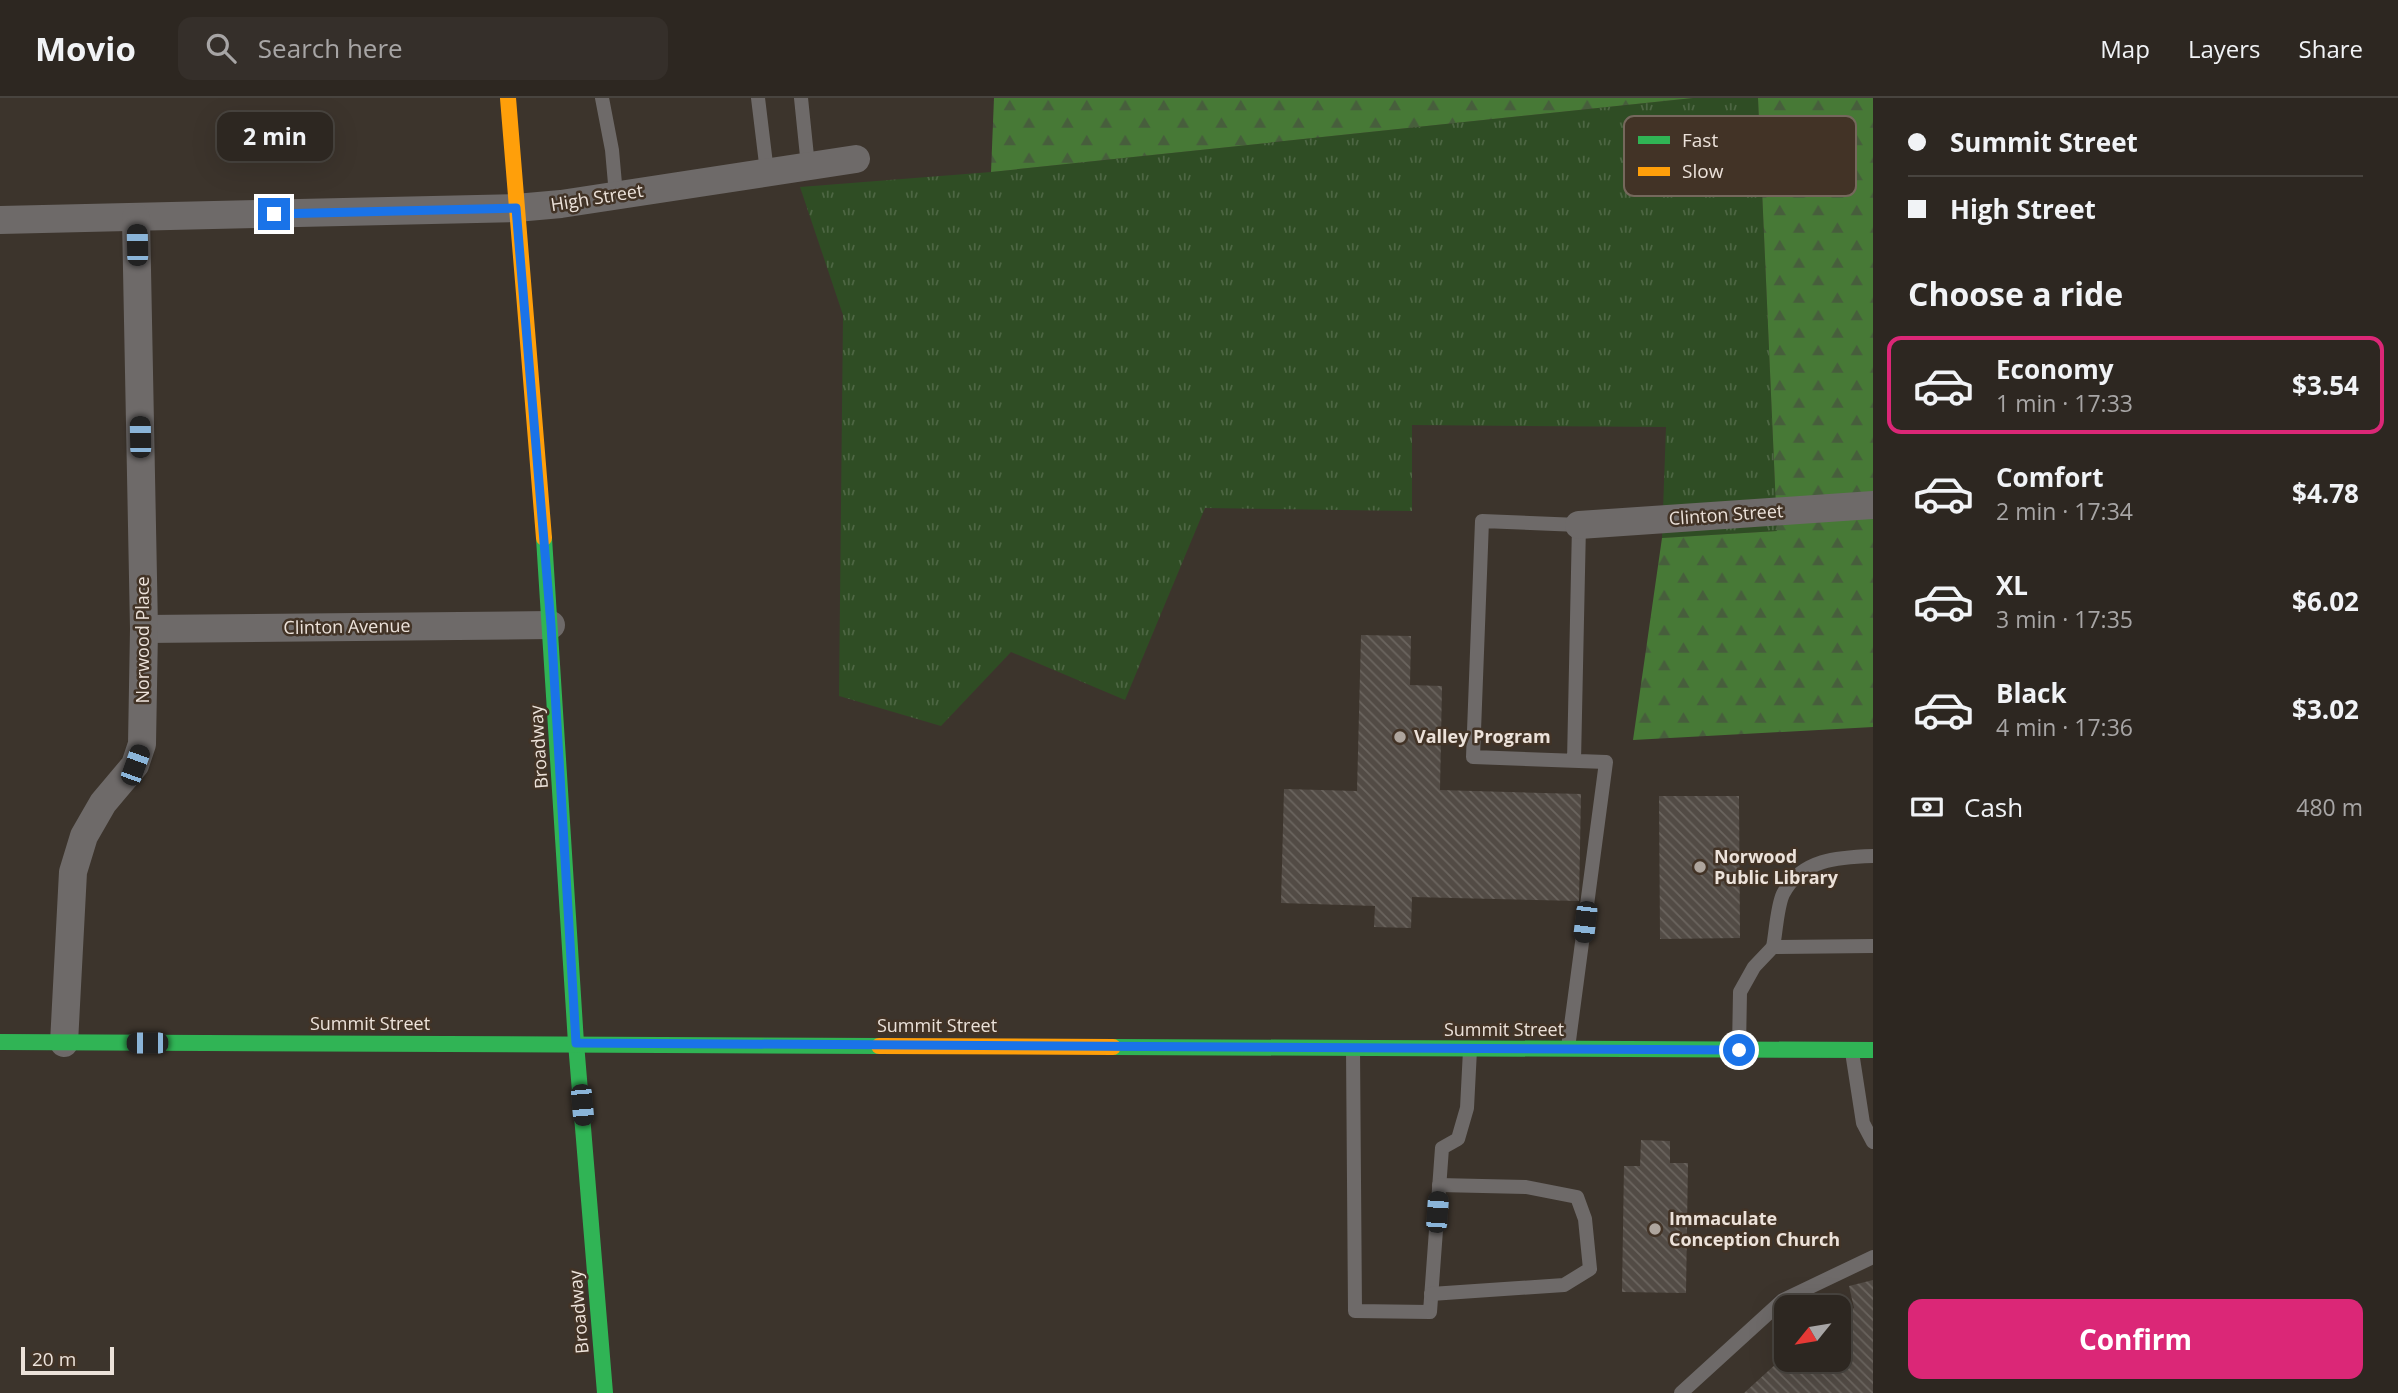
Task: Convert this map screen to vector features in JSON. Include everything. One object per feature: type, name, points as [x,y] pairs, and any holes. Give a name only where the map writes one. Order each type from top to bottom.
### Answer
[{"type":"street","name":"Broadway","points":[[508,98],[551,625],[576,1043],[605,1393]]},
{"type":"street","name":"High Street","points":[[0,220],[516,208],[561,204],[856,159]]},
{"type":"street","name":"Norwood Place","points":[[64,1043],[73,873],[84,836],[103,803],[135,765],[142,744],[144,629],[136,218]]},
{"type":"street","name":"Clinton Street","points":[[1579,525],[1873,505]]},
{"type":"street","name":"Clinton Avenue","points":[[144,629],[551,625]]},
{"type":"street","name":"Summit Street","points":[[0,1042],[1873,1051]]},
{"type":"lane","points":[[602,98],[612,150],[616,195]]},
{"type":"lane","points":[[758,98],[767,172]]},
{"type":"lane","points":[[802,98],[808,166]]},
{"type":"lane","points":[[1568,1050],[1606,762],[1574,761],[1474,757],[1482,521],[1579,525],[1574,761]]},
{"type":"lane","points":[[1739,1050],[1740,992],[1754,967],[1773,947],[1783,894],[1803,870],[1835,858],[1873,856]]},
{"type":"lane","points":[[1773,947],[1873,946]]},
{"type":"lane","points":[[1353,1048],[1355,1311],[1430,1312],[1442,1148],[1458,1139],[1467,1108],[1470,1049]]},
{"type":"lane","points":[[1852,1050],[1863,1123],[1873,1142]]},
{"type":"lane","points":[[1431,1294],[1564,1285],[1590,1269],[1585,1219],[1577,1197],[1527,1187],[1439,1185]]},
{"type":"lane","points":[[1681,1393],[1783,1300],[1873,1256]]},
{"type":"green space","points":[[994,98],[1693,98],[991,172]]},
{"type":"green space","points":[[1693,98],[1758,98],[1759,116],[1624,116],[1624,196],[1762,196],[1777,531],[1662,538],[1666,427],[1412,425],[1412,511],[1205,508],[1125,700],[1011,652],[941,726],[839,696],[843,315],[800,187],[991,172]]},
{"type":"green space","points":[[1758,98],[1873,98],[1873,727],[1633,740],[1662,538],[1777,531],[1762,196],[1856,196],[1856,116],[1759,116]]},
{"type":"building","name":"Valley Program","points":[[1361,635],[1411,636],[1410,685],[1442,686],[1440,790],[1581,794],[1579,901],[1412,897],[1411,928],[1374,927],[1375,906],[1281,903],[1284,789],[1357,791]]},
{"type":"building","name":"Norwood Public Library","points":[[1659,796],[1739,796],[1740,938],[1660,939]]},
{"type":"building","name":"Immaculate Conception Church","points":[[1641,1140],[1670,1141],[1670,1163],[1688,1163],[1686,1293],[1622,1292],[1624,1166],[1640,1166]]},
{"type":"building","points":[[1873,1280],[1873,1393],[1744,1393],[1774,1366],[1774,1372],[1852,1372],[1854,1308],[1849,1286]]},
{"type":"traffic: fast","points":[[544,538],[576,1043],[605,1393]]},
{"type":"traffic: fast","points":[[0,1042],[879,1046]]},
{"type":"traffic: fast","points":[[1113,1047],[1873,1050]]},
{"type":"traffic: slow","points":[[508,98],[544,538]]},
{"type":"traffic: slow","points":[[879,1046],[1113,1047]]},
{"type":"place","name":"Valley Program","points":[[1400,737]]},
{"type":"place","name":"Norwood Public Library","points":[[1700,867]]},
{"type":"place","name":"Immaculate Conception Church","points":[[1655,1229]]},
{"type":"route","points":[[274,214],[516,208],[551,625],[576,1043],[1739,1050]]}]
